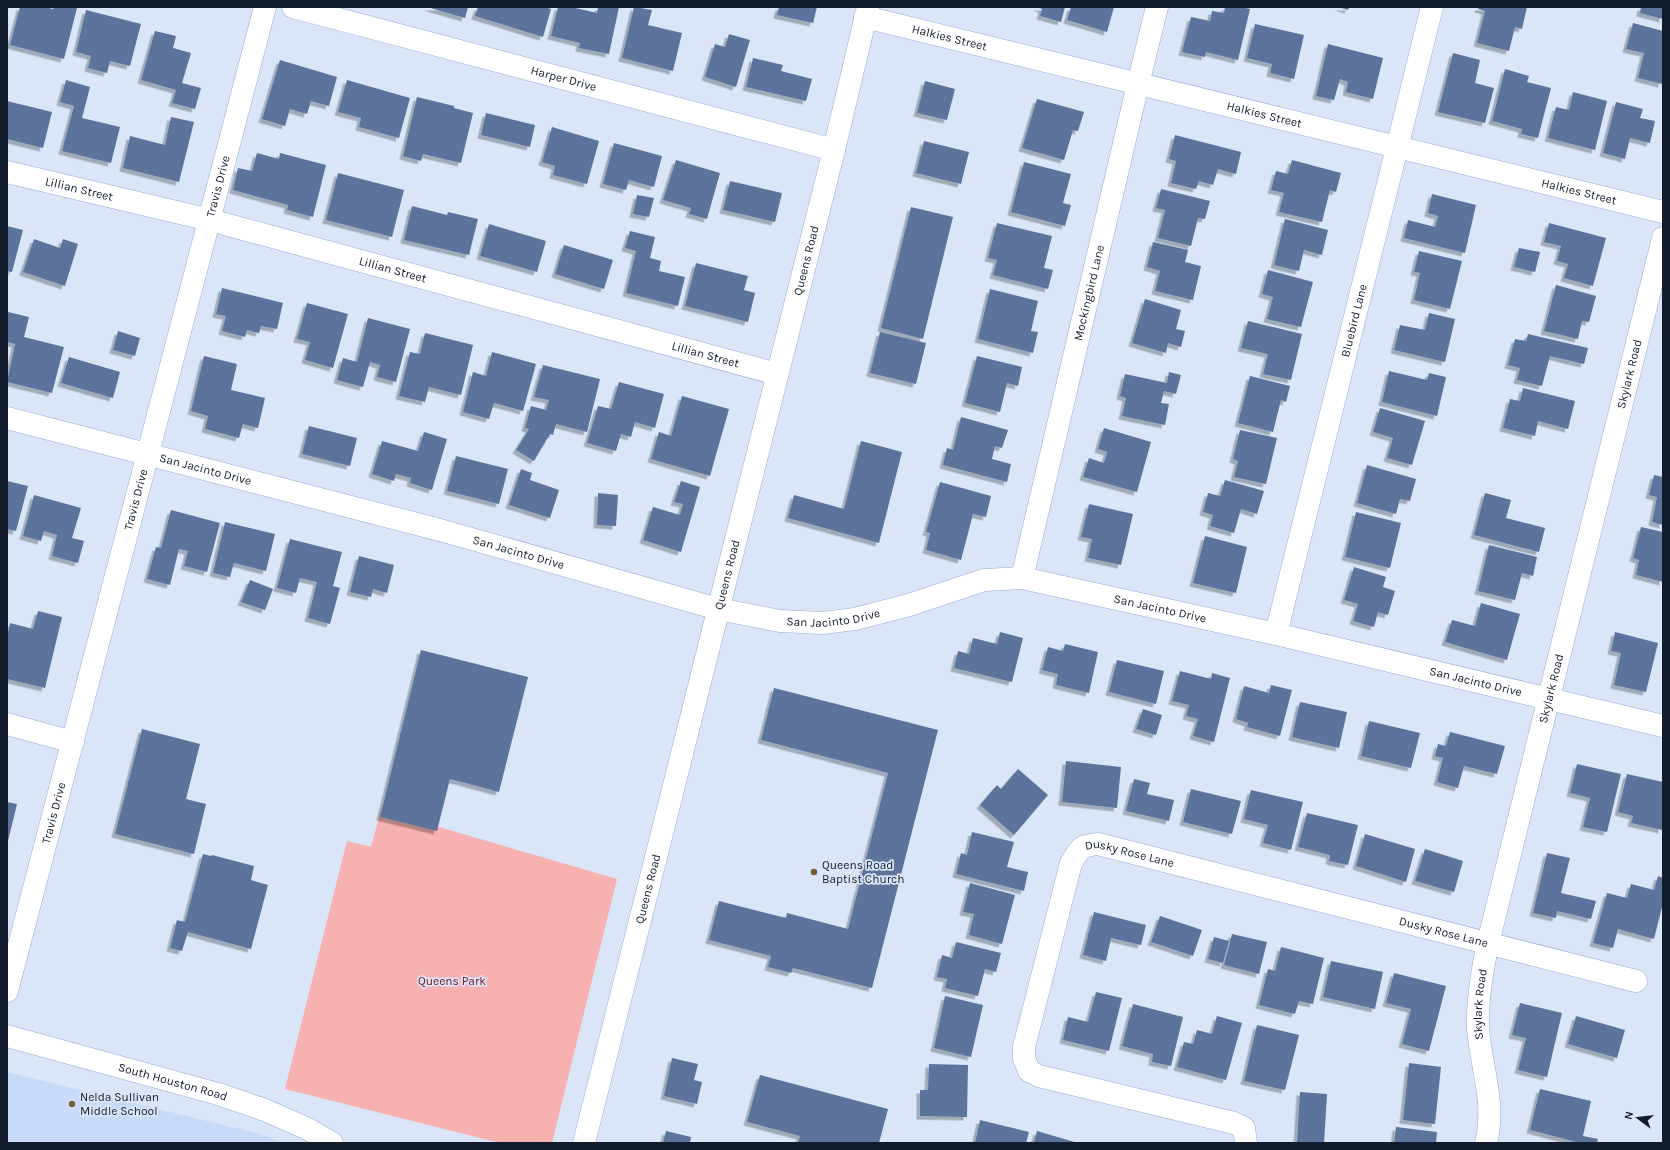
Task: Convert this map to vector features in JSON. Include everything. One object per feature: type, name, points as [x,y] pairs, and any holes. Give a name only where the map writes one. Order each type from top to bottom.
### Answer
[{"type":"street","name":"Travis Drive","points":[[7,992],[265,7]]},
{"type":"street","name":"Harper Drive","points":[[293,7],[834,150]]},
{"type":"street","name":"Mockingbird Lane","points":[[1022,578],[1157,7]]},
{"type":"street","name":"Bluebird Lane","points":[[1276,634],[1432,7]]},
{"type":"street","name":"Queens Road","points":[[584,1143],[834,150],[866,12]]},
{"type":"street","name":"Halkies Street","points":[[866,12],[1138,84],[1663,212]]},
{"type":"street","name":"Lillian Street","points":[[7,172],[210,220],[777,374]]},
{"type":"street","name":"Skylark Road","points":[[1486,1143],[1490,1114],[1488,1087],[1478,1029],[1478,996],[1488,943],[1663,238]]},
{"type":"street","name":"San Jacinto Drive","points":[[7,418],[440,530],[718,609],[780,620],[822,623],[855,619],[909,605],[984,580],[1022,578],[1276,634],[1663,726]]},
{"type":"street","points":[[7,724],[72,742]]},
{"type":"street","name":"Dusky Rose Lane","points":[[1246,1143],[1244,1128],[1234,1123],[1040,1076],[1028,1071],[1024,1058],[1024,1047],[1071,863],[1077,853],[1084,846],[1098,844],[1636,981]]},
{"type":"street","name":"South Houston Road","points":[[7,1036],[218,1094],[265,1110],[308,1129],[332,1143]]},
{"type":"shaded area","name":"Nelda Sullivan Middle School","points":[[7,1072],[268,1136],[283,1143],[7,1143]]},
{"type":"green space","name":"Queens Park","points":[[381,810],[617,879],[552,1143],[500,1143],[285,1089],[347,841],[371,847]]},
{"type":"building","points":[[20,7],[45,7],[53,9],[54,7],[77,8],[64,59],[10,45]]},
{"type":"building","points":[[427,7],[468,7],[465,18]]},
{"type":"building","points":[[478,7],[544,7],[551,9],[543,37],[475,16]]},
{"type":"building","points":[[558,7],[571,7],[597,13],[598,7],[619,7],[609,54],[579,48],[580,43],[551,36]]},
{"type":"building","points":[[634,7],[652,10],[648,25],[682,33],[673,71],[622,58]]},
{"type":"building","points":[[779,7],[817,7],[813,23],[777,15]]},
{"type":"building","points":[[1036,7],[1065,7],[1061,22],[1040,16],[1042,9]]},
{"type":"building","points":[[1071,7],[1114,7],[1107,32],[1067,20]]},
{"type":"building","points":[[1225,7],[1241,7],[1250,9],[1238,60],[1206,52],[1205,57],[1182,52],[1191,17],[1210,21],[1212,11],[1224,13]]},
{"type":"building","points":[[1338,7],[1349,7],[1348,10]]},
{"type":"building","points":[[1479,7],[1527,7],[1522,29],[1515,27],[1509,51],[1477,43],[1485,11],[1478,9]]},
{"type":"building","points":[[1641,7],[1663,7],[1663,19],[1640,13]]},
{"type":"building","points":[[86,10],[141,24],[130,66],[110,61],[107,73],[88,68],[91,56],[76,52]]},
{"type":"building","points":[[1633,23],[1663,31],[1662,84],[1638,78],[1644,53],[1626,49]]},
{"type":"building","points":[[1255,24],[1304,35],[1294,79],[1270,73],[1272,64],[1247,58]]},
{"type":"building","points":[[155,31],[176,36],[173,48],[191,53],[182,83],[201,88],[195,109],[172,103],[176,90],[141,80]]},
{"type":"building","points":[[729,34],[750,40],[736,87],[705,77],[715,44],[725,47]]},
{"type":"building","points":[[1328,44],[1383,58],[1373,99],[1346,92],[1348,82],[1340,79],[1334,100],[1316,96]]},
{"type":"building","points":[[1453,53],[1480,60],[1475,83],[1494,88],[1485,123],[1438,112]]},
{"type":"building","points":[[753,58],[783,65],[781,71],[812,79],[806,101],[746,87]]},
{"type":"building","points":[[280,60],[337,77],[329,106],[311,101],[307,114],[290,109],[285,126],[262,119]]},
{"type":"building","points":[[1505,69],[1529,76],[1527,82],[1551,88],[1538,138],[1521,134],[1522,129],[1492,121]]},
{"type":"building","points":[[66,80],[90,87],[82,118],[120,127],[111,163],[62,151],[74,106],[60,102]]},
{"type":"building","points":[[347,80],[410,98],[399,138],[359,127],[361,118],[338,112]]},
{"type":"building","points":[[925,81],[955,89],[947,120],[917,113]]},
{"type":"building","points":[[1573,92],[1607,101],[1595,150],[1548,138],[1556,107],[1569,110]]},
{"type":"building","points":[[417,97],[454,106],[454,108],[473,113],[461,163],[423,154],[421,161],[403,156]]},
{"type":"building","points":[[1037,99],[1084,112],[1078,131],[1073,130],[1064,160],[1022,148]]},
{"type":"building","points":[[7,101],[52,112],[43,148],[7,139]]},
{"type":"building","points":[[1616,102],[1643,109],[1640,118],[1655,121],[1650,143],[1630,138],[1625,159],[1603,153]]},
{"type":"building","points":[[486,113],[535,125],[530,147],[481,135]]},
{"type":"building","points":[[171,117],[194,122],[179,182],[123,168],[130,136],[165,145]]},
{"type":"building","points":[[552,127],[599,141],[587,184],[553,175],[555,166],[542,162]]},
{"type":"building","points":[[1175,135],[1241,152],[1236,174],[1218,169],[1213,185],[1199,181],[1196,189],[1171,183],[1176,161],[1169,159]]},
{"type":"building","points":[[924,141],[969,152],[961,184],[916,173]]},
{"type":"building","points":[[614,143],[662,156],[654,187],[629,180],[626,190],[603,184]]},
{"type":"building","points":[[257,153],[279,159],[280,153],[326,165],[313,217],[287,210],[288,205],[233,190],[238,168],[252,171]]},
{"type":"building","points":[[676,160],[720,173],[707,219],[689,214],[691,208],[663,200]]},
{"type":"building","points":[[1292,160],[1341,173],[1336,192],[1330,190],[1322,222],[1279,212],[1284,193],[1271,190],[1276,171],[1288,174]]},
{"type":"building","points":[[1024,162],[1071,174],[1063,203],[1071,205],[1065,226],[1011,212]]},
{"type":"building","points":[[338,173],[404,190],[392,237],[326,220]]},
{"type":"building","points":[[730,181],[782,193],[775,222],[723,210]]},
{"type":"building","points":[[1161,189],[1210,201],[1205,219],[1198,218],[1191,246],[1158,238],[1165,210],[1156,208]]},
{"type":"building","points":[[1432,194],[1476,205],[1465,253],[1404,238],[1408,220],[1435,227],[1438,216],[1428,213]]},
{"type":"building","points":[[637,195],[654,198],[649,217],[633,214]]},
{"type":"building","points":[[412,206],[447,215],[448,212],[478,219],[469,255],[404,240]]},
{"type":"building","points":[[911,207],[953,217],[923,339],[881,328]]},
{"type":"building","points":[[1285,219],[1328,230],[1322,255],[1304,250],[1299,271],[1274,265]]},
{"type":"building","points":[[997,223],[1052,236],[1044,268],[1053,270],[1048,289],[993,275],[997,260],[988,258]]},
{"type":"building","points":[[1549,223],[1606,238],[1593,286],[1564,278],[1568,264],[1557,261],[1561,246],[1544,242]]},
{"type":"building","points":[[489,224],[546,241],[537,272],[480,256]]},
{"type":"building","points":[[7,226],[23,230],[12,272],[7,271]]},
{"type":"building","points":[[630,231],[655,237],[650,258],[661,261],[659,271],[685,277],[678,306],[626,293],[636,251],[625,248]]},
{"type":"building","points":[[34,239],[60,248],[63,239],[78,244],[65,286],[23,272]]},
{"type":"building","points":[[1153,242],[1188,250],[1185,262],[1201,266],[1193,300],[1155,291],[1160,271],[1147,267]]},
{"type":"building","points":[[564,245],[613,260],[604,289],[555,274]]},
{"type":"building","points":[[1519,248],[1540,252],[1535,272],[1514,267]]},
{"type":"building","points":[[1419,251],[1462,261],[1450,309],[1414,300],[1420,273],[1414,272]]},
{"type":"building","points":[[696,263],[748,276],[744,290],[755,293],[748,322],[685,306]]},
{"type":"building","points":[[1268,270],[1313,282],[1301,327],[1267,319],[1273,297],[1262,294]]},
{"type":"building","points":[[1556,285],[1596,296],[1589,322],[1582,321],[1578,339],[1544,331]]},
{"type":"building","points":[[222,288],[283,303],[277,329],[261,326],[259,333],[247,330],[245,337],[222,331],[226,316],[216,314]]},
{"type":"building","points":[[990,289],[1038,301],[1031,331],[1038,332],[1033,353],[978,339]]},
{"type":"building","points":[[1145,299],[1181,310],[1176,329],[1185,331],[1181,347],[1168,343],[1166,353],[1132,343]]},
{"type":"building","points":[[307,303],[348,314],[333,368],[305,360],[310,342],[297,339]]},
{"type":"building","points":[[8,312],[29,317],[24,337],[64,347],[52,393],[7,382],[15,344],[7,342]]},
{"type":"building","points":[[1429,313],[1455,319],[1445,362],[1394,350],[1400,325],[1425,330]]},
{"type":"building","points":[[368,318],[410,329],[396,382],[377,377],[380,365],[370,362],[363,387],[337,380],[343,358],[357,362]]},
{"type":"building","points":[[1248,321],[1302,334],[1291,380],[1263,374],[1268,354],[1241,348]]},
{"type":"building","points":[[118,331],[140,338],[135,356],[113,350]]},
{"type":"building","points":[[880,332],[926,343],[916,384],[870,373]]},
{"type":"building","points":[[425,333],[473,345],[461,395],[429,387],[425,402],[399,396],[410,352],[420,354]]},
{"type":"building","points":[[1528,334],[1588,348],[1584,364],[1550,356],[1542,386],[1517,380],[1520,368],[1508,365],[1515,339],[1526,341]]},
{"type":"building","points":[[492,352],[536,364],[523,411],[494,403],[489,419],[463,412],[473,372],[486,376]]},
{"type":"building","points":[[204,356],[237,364],[231,390],[265,398],[258,428],[243,424],[239,438],[205,429],[208,416],[191,411]]},
{"type":"building","points":[[977,356],[1022,367],[1018,386],[1007,383],[1000,412],[965,403]]},
{"type":"building","points":[[69,357],[120,372],[113,398],[61,383]]},
{"type":"building","points":[[543,365],[600,379],[587,432],[556,424],[553,435],[550,434],[534,461],[516,450],[529,429],[525,428],[531,406],[546,410],[549,400],[534,397]]},
{"type":"building","points":[[1389,371],[1427,380],[1429,373],[1446,377],[1437,416],[1382,402]]},
{"type":"building","points":[[1169,372],[1181,375],[1176,394],[1164,391],[1161,403],[1169,404],[1165,425],[1122,416],[1126,398],[1120,396],[1125,374],[1167,383]]},
{"type":"building","points":[[1250,376],[1290,386],[1286,402],[1281,400],[1273,432],[1238,423]]},
{"type":"building","points":[[619,382],[664,394],[655,428],[635,422],[631,437],[621,434],[616,451],[587,443],[598,406],[611,409]]},
{"type":"building","points":[[1523,388],[1575,401],[1568,429],[1538,421],[1535,436],[1503,428],[1510,399],[1520,401]]},
{"type":"building","points":[[682,396],[729,409],[710,476],[651,459],[659,432],[671,436]]},
{"type":"building","points":[[1380,408],[1425,421],[1412,465],[1387,458],[1393,438],[1373,432]]},
{"type":"building","points":[[961,417],[1008,430],[1002,448],[995,446],[992,459],[1011,464],[1007,482],[943,465],[947,448],[953,450]]},
{"type":"building","points":[[309,426],[357,438],[350,466],[302,454]]},
{"type":"building","points":[[1104,428],[1151,442],[1137,492],[1083,477],[1089,458],[1104,463],[1107,452],[1098,449]]},
{"type":"building","points":[[1240,430],[1277,438],[1266,484],[1234,477],[1238,461],[1233,459]]},
{"type":"building","points":[[424,432],[447,439],[432,490],[410,483],[411,478],[396,474],[394,481],[372,474],[382,441],[418,451]]},
{"type":"building","points":[[861,441],[902,452],[879,543],[788,518],[794,495],[844,509]]},
{"type":"building","points":[[456,456],[508,469],[499,504],[447,491]]},
{"type":"building","points":[[1367,465],[1416,479],[1410,501],[1400,499],[1396,514],[1357,503]]},
{"type":"building","points":[[521,469],[532,473],[530,480],[559,490],[550,518],[509,505]]},
{"type":"building","points":[[1654,475],[1663,477],[1663,525],[1652,522],[1657,497],[1649,495]]},
{"type":"building","points":[[1225,480],[1264,491],[1257,514],[1241,509],[1234,533],[1210,526],[1213,515],[1203,512],[1208,493],[1220,496]]},
{"type":"building","points":[[7,481],[28,486],[16,531],[7,529]]},
{"type":"building","points":[[681,481],[700,487],[681,552],[643,540],[653,507],[680,515],[683,504],[674,502]]},
{"type":"building","points":[[940,482],[991,496],[986,517],[973,514],[961,560],[926,550],[930,533],[926,532]]},
{"type":"building","points":[[598,493],[618,495],[616,526],[597,525]]},
{"type":"building","points":[[1485,493],[1511,500],[1506,518],[1545,528],[1539,552],[1474,535]]},
{"type":"building","points":[[34,495],[81,508],[72,538],[84,541],[78,563],[52,556],[57,535],[44,531],[41,541],[23,536]]},
{"type":"building","points":[[1089,504],[1133,514],[1121,565],[1088,558],[1092,539],[1081,537]]},
{"type":"building","points":[[171,510],[220,523],[207,572],[184,566],[188,551],[179,549],[170,585],[147,579],[156,547],[161,548]]},
{"type":"building","points":[[1356,512],[1401,523],[1390,568],[1345,557]]},
{"type":"building","points":[[225,522],[275,534],[266,571],[234,563],[230,577],[213,573]]},
{"type":"building","points":[[1641,527],[1663,532],[1663,582],[1636,575],[1639,560],[1633,558]]},
{"type":"building","points":[[1205,536],[1247,547],[1236,593],[1193,583]]},
{"type":"building","points":[[290,539],[342,552],[333,586],[340,588],[330,624],[308,618],[317,582],[300,578],[296,593],[277,588]]},
{"type":"building","points":[[1489,545],[1537,557],[1533,576],[1522,573],[1515,600],[1478,591]]},
{"type":"building","points":[[359,556],[394,565],[387,593],[373,589],[371,597],[350,592]]},
{"type":"building","points":[[1354,567],[1386,577],[1383,587],[1395,591],[1388,615],[1378,612],[1374,627],[1353,621],[1358,604],[1344,600]]},
{"type":"building","points":[[250,580],[273,589],[265,610],[241,602]]},
{"type":"building","points":[[1481,603],[1520,614],[1507,660],[1445,642],[1452,620],[1475,626]]},
{"type":"building","points":[[38,611],[62,617],[45,688],[7,679],[7,638],[10,623],[33,629]]},
{"type":"building","points":[[1000,632],[1023,638],[1012,682],[954,668],[958,651],[969,654],[973,638],[997,644]]},
{"type":"building","points":[[1615,632],[1658,643],[1646,692],[1614,685],[1621,653],[1611,651]]},
{"type":"building","points":[[1065,644],[1098,652],[1089,693],[1056,685],[1058,674],[1042,670],[1048,647],[1063,651]]},
{"type":"building","points":[[421,650],[528,677],[499,792],[450,779],[437,831],[380,817]]},
{"type":"building","points":[[1117,660],[1164,671],[1156,704],[1109,692]]},
{"type":"building","points":[[1180,671],[1211,679],[1212,673],[1230,678],[1214,742],[1193,736],[1198,719],[1186,716],[1189,705],[1172,701]]},
{"type":"building","points":[[1271,685],[1292,690],[1280,736],[1247,727],[1248,723],[1236,719],[1244,686],[1269,693]]},
{"type":"building","points":[[774,688],[938,730],[872,988],[793,968],[791,973],[768,967],[771,956],[709,940],[719,901],[786,918],[787,913],[848,929],[888,773],[761,740]]},
{"type":"building","points":[[1300,702],[1347,712],[1339,748],[1292,737]]},
{"type":"building","points":[[1143,709],[1162,715],[1156,735],[1136,729]]},
{"type":"building","points":[[1369,721],[1420,733],[1411,768],[1361,756]]},
{"type":"building","points":[[142,729],[200,744],[186,799],[206,804],[194,854],[115,834]]},
{"type":"building","points":[[1450,732],[1505,746],[1497,774],[1464,766],[1458,788],[1437,782],[1443,758],[1435,756],[1438,744],[1446,746]]},
{"type":"building","points":[[1066,761],[1121,767],[1117,808],[1062,802]]},
{"type":"building","points":[[1577,764],[1621,774],[1607,832],[1583,827],[1590,798],[1570,793]]},
{"type":"building","points":[[1018,769],[1048,795],[1014,835],[980,805],[997,785],[1001,789]]},
{"type":"building","points":[[1627,774],[1663,782],[1662,830],[1631,823],[1633,816],[1618,812]]},
{"type":"building","points":[[1134,779],[1150,783],[1147,794],[1174,800],[1169,821],[1126,811]]},
{"type":"building","points":[[1191,789],[1241,801],[1232,834],[1183,822]]},
{"type":"building","points":[[1251,790],[1303,802],[1291,850],[1263,843],[1268,825],[1244,819]]},
{"type":"building","points":[[7,802],[17,804],[8,841],[7,841]]},
{"type":"building","points":[[1307,813],[1358,825],[1348,865],[1329,861],[1330,855],[1298,847]]},
{"type":"building","points":[[972,832],[1014,842],[1007,867],[1028,872],[1024,891],[956,874],[961,853],[967,855]]},
{"type":"building","points":[[1365,834],[1415,849],[1406,882],[1356,866]]},
{"type":"building","points":[[1425,849],[1463,861],[1454,892],[1415,881]]},
{"type":"building","points":[[1547,853],[1570,858],[1561,893],[1596,901],[1591,919],[1557,911],[1556,918],[1533,913]]},
{"type":"building","points":[[203,854],[254,866],[251,880],[268,885],[251,949],[188,932],[182,951],[170,948],[177,920],[185,922]]},
{"type":"building","points":[[1658,876],[1663,878],[1663,903],[1654,939],[1618,929],[1613,948],[1593,943],[1607,893],[1627,898],[1631,884],[1654,890]]},
{"type":"building","points":[[970,883],[1015,895],[1002,944],[969,935],[974,914],[963,912]]},
{"type":"building","points":[[1094,912],[1146,925],[1141,945],[1111,938],[1106,961],[1083,955]]},
{"type":"building","points":[[1160,916],[1202,930],[1193,956],[1151,942]]},
{"type":"building","points":[[1232,934],[1267,942],[1259,974],[1224,965]]},
{"type":"building","points":[[1214,937],[1229,941],[1223,963],[1208,959]]},
{"type":"building","points":[[956,942],[1001,953],[996,972],[985,969],[978,996],[945,988],[947,979],[937,977],[942,955],[952,958]]},
{"type":"building","points":[[1281,947],[1324,958],[1313,1004],[1299,1001],[1295,1014],[1259,1005],[1268,969],[1275,971]]},
{"type":"building","points":[[1331,961],[1383,972],[1375,1009],[1323,997]]},
{"type":"building","points":[[1394,973],[1446,986],[1429,1051],[1402,1044],[1411,1009],[1386,1003]]},
{"type":"building","points":[[1096,992],[1122,998],[1109,1051],[1063,1040],[1068,1017],[1088,1022]]},
{"type":"building","points":[[945,996],[983,1005],[971,1057],[934,1048]]},
{"type":"building","points":[[1520,1003],[1562,1013],[1547,1077],[1518,1070],[1526,1038],[1512,1035]]},
{"type":"building","points":[[1133,1004],[1183,1017],[1171,1066],[1152,1062],[1153,1054],[1122,1046]]},
{"type":"building","points":[[1217,1016],[1242,1023],[1226,1080],[1177,1067],[1184,1042],[1193,1044],[1197,1030],[1212,1034]]},
{"type":"building","points":[[1576,1016],[1625,1030],[1617,1058],[1568,1044]]},
{"type":"building","points":[[1257,1025],[1299,1035],[1285,1090],[1244,1081]]},
{"type":"building","points":[[672,1058],[698,1064],[694,1080],[702,1082],[697,1104],[664,1096]]},
{"type":"building","points":[[1409,1063],[1441,1067],[1435,1124],[1403,1120]]},
{"type":"building","points":[[929,1064],[968,1065],[967,1117],[920,1116],[920,1090],[928,1090]]},
{"type":"building","points":[[760,1075],[888,1109],[879,1143],[798,1143],[800,1136],[747,1122]]},
{"type":"building","points":[[1540,1089],[1591,1101],[1583,1136],[1598,1139],[1597,1143],[1576,1143],[1530,1130]]},
{"type":"building","points":[[1300,1092],[1327,1094],[1324,1143],[1297,1143]]},
{"type":"building","points":[[980,1120],[1029,1132],[1026,1143],[975,1143]]},
{"type":"building","points":[[1396,1127],[1437,1132],[1436,1143],[1394,1143]]},
{"type":"building","points":[[666,1131],[691,1137],[690,1143],[663,1143]]},
{"type":"building","points":[[1037,1131],[1078,1143],[1034,1143]]},
{"type":"place","name":"Queens Road Baptist Church","points":[[814,872]]},
{"type":"place","name":"Nelda Sullivan Middle School","points":[[72,1104]]}]
